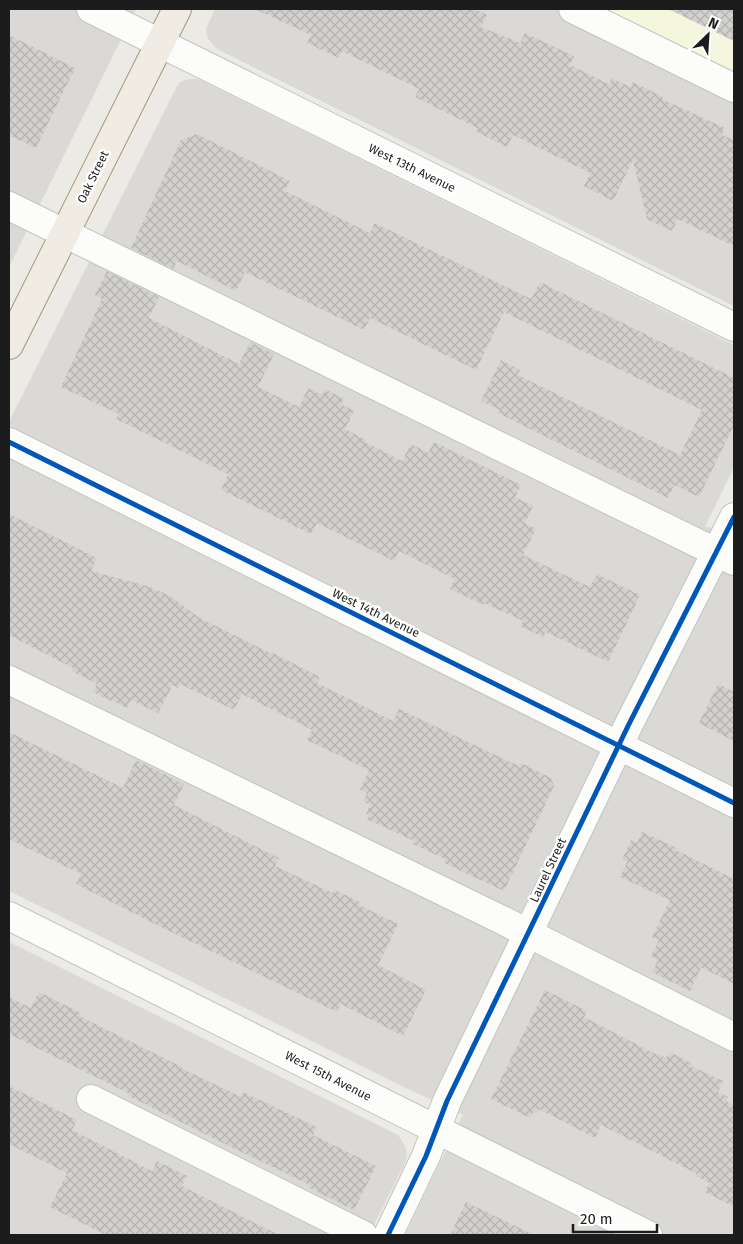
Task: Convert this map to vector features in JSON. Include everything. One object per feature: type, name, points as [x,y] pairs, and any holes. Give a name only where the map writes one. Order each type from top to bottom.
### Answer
[{"type":"main road","name":"Oak Street","points":[[9,345],[177,9]]},
{"type":"street","name":"West 13th Avenue","points":[[91,9],[734,327]]},
{"type":"street","points":[[573,9],[734,88]]},
{"type":"street","points":[[9,206],[725,557]]},
{"type":"street","name":"West 14th Avenue","points":[[9,442],[734,803]]},
{"type":"street","name":"Laurel Street","points":[[388,1235],[426,1156],[447,1101],[619,745],[725,557],[734,517]]},
{"type":"street","points":[[9,680],[734,1037]]},
{"type":"street","name":"West 15th Avenue","points":[[9,916],[648,1235]]},
{"type":"street","points":[[91,1099],[363,1235]]},
{"type":"shaded area","points":[[9,9],[136,9],[9,267]]},
{"type":"shaded area","points":[[215,9],[573,9],[734,88],[734,306],[217,49],[208,39],[206,29]]},
{"type":"shaded area","points":[[573,9],[734,9],[734,88]]},
{"type":"shaded area","points":[[190,79],[202,81],[734,345],[734,467],[705,527],[734,530],[734,1235],[405,1235],[463,1115],[9,891],[9,422],[176,88],[180,82]]},
{"type":"shaded area","points":[[9,942],[398,1135],[407,1152],[406,1161],[369,1235],[9,1235]]},
{"type":"building","points":[[255,9],[475,9],[487,15],[481,27],[520,43],[525,33],[574,56],[570,65],[609,84],[612,78],[630,87],[633,82],[663,97],[662,99],[725,128],[722,135],[734,140],[734,246],[678,219],[672,231],[647,219],[633,160],[613,201],[584,186],[590,173],[513,135],[507,147],[475,131],[477,128],[415,97],[419,89],[342,51],[339,58],[307,43],[311,35]]},
{"type":"building","points":[[668,9],[734,9],[734,41]]},
{"type":"building","points":[[9,35],[75,68],[36,148],[9,135]]},
{"type":"building","points":[[197,134],[290,181],[285,191],[370,233],[375,223],[531,299],[540,282],[734,378],[734,425],[699,497],[674,485],[668,498],[498,413],[500,410],[481,401],[501,360],[520,370],[518,375],[680,455],[702,410],[504,312],[476,370],[370,318],[364,330],[245,272],[236,291],[177,261],[173,269],[131,248],[181,140]]},
{"type":"building","points":[[107,271],[159,297],[149,318],[239,364],[250,342],[274,354],[258,387],[299,407],[308,388],[322,395],[325,389],[344,399],[341,404],[354,411],[345,429],[366,440],[365,442],[402,461],[411,444],[428,453],[434,442],[521,485],[515,497],[533,506],[525,523],[536,529],[523,555],[590,587],[597,574],[640,595],[608,662],[546,632],[543,637],[520,626],[523,621],[450,589],[455,579],[399,551],[394,561],[317,523],[311,534],[221,490],[228,474],[116,419],[119,414],[61,387],[102,299],[95,295]]},
{"type":"building","points":[[9,514],[97,558],[91,571],[162,592],[198,617],[320,677],[317,683],[393,721],[399,709],[519,766],[521,763],[551,778],[554,786],[504,891],[444,863],[445,859],[413,844],[414,841],[367,819],[369,815],[366,814],[370,805],[363,801],[367,793],[360,790],[369,770],[307,740],[312,730],[242,694],[234,710],[180,684],[178,688],[173,685],[158,713],[131,700],[127,708],[93,692],[97,684],[72,671],[73,668],[9,635]]},
{"type":"building","points":[[718,684],[734,692],[734,741],[699,723]]},
{"type":"building","points":[[9,732],[123,788],[136,760],[184,784],[174,805],[279,858],[275,866],[333,893],[335,890],[360,902],[359,905],[398,924],[378,965],[426,990],[403,1036],[341,1004],[337,1012],[159,926],[76,884],[81,874],[9,839]]},
{"type":"building","points":[[642,832],[677,848],[676,850],[734,879],[734,984],[701,967],[690,991],[652,972],[658,960],[651,956],[659,940],[652,937],[670,900],[620,877],[627,862],[622,860],[631,840],[637,843]]},
{"type":"building","points":[[545,990],[587,1011],[584,1017],[657,1055],[666,1058],[669,1052],[692,1063],[691,1066],[723,1081],[718,1092],[728,1097],[726,1101],[734,1105],[734,1207],[705,1192],[709,1183],[696,1176],[697,1174],[601,1125],[595,1138],[539,1109],[537,1113],[534,1111],[530,1118],[491,1099]]},
{"type":"building","points":[[39,992],[81,1013],[79,1016],[181,1068],[241,1097],[243,1092],[317,1127],[313,1135],[376,1166],[354,1210],[309,1188],[310,1185],[129,1096],[130,1094],[9,1034],[9,997],[31,1008]]},
{"type":"building","points":[[9,1086],[77,1120],[72,1130],[152,1171],[157,1161],[187,1176],[182,1186],[279,1235],[106,1235],[50,1207],[67,1173],[9,1144]]},
{"type":"building","points":[[466,1202],[534,1235],[450,1235]]},
{"type":"cycle path","points":[[9,442],[734,803]]},
{"type":"cycle path","points":[[388,1235],[426,1156],[447,1101],[629,724],[734,517]]}]
